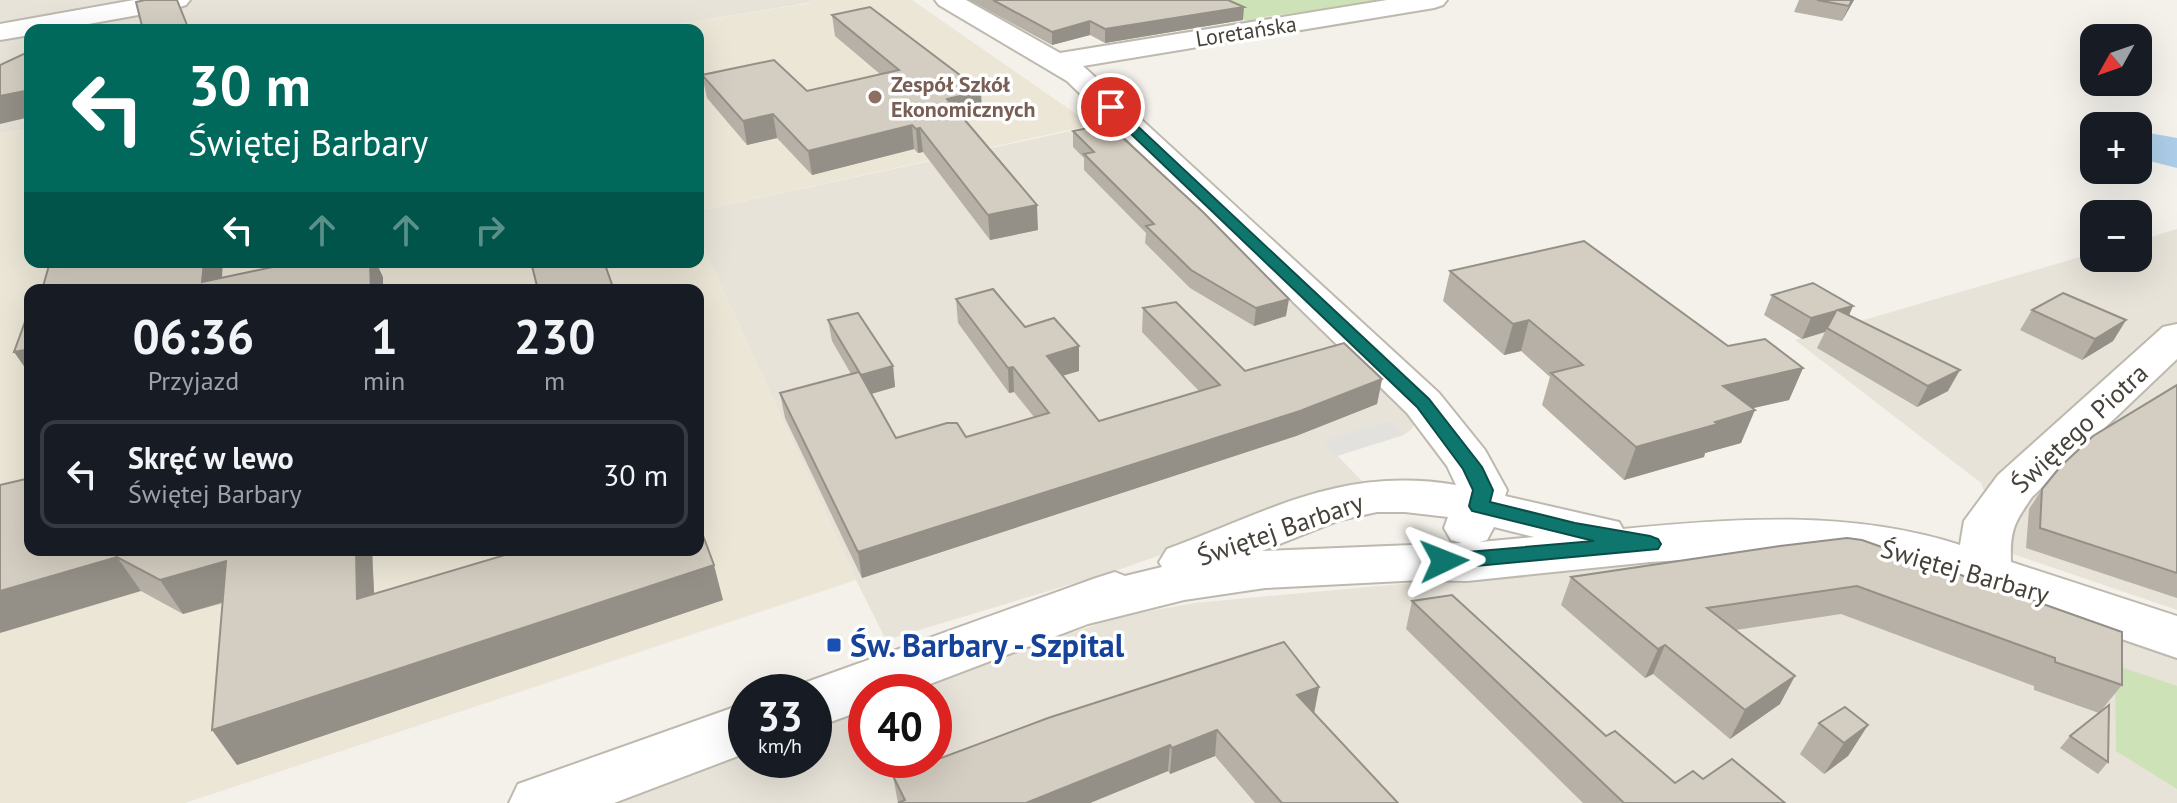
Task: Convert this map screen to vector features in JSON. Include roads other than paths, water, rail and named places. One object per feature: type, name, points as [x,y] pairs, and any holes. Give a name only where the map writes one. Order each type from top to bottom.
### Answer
[{"type":"street","points":[[44,24],[177,0]]},
{"type":"street","points":[[948,0],[1077,75],[1423,403],[1472,467],[1483,490],[1479,506]]},
{"type":"street","name":"Loretańska","points":[[1058,62],[1434,0]]},
{"type":"street","points":[[0,32],[24,28]]},
{"type":"street","name":"Świętego Piotra","points":[[1986,573],[1985,538],[1989,521],[2015,486],[2177,336]]},
{"type":"street","name":"Świętej Barbary","points":[[832,697],[1089,604],[1174,566],[1345,501],[1379,496],[1479,506],[1575,531],[1650,544]]},
{"type":"street","name":"Świętej Barbary","points":[[1422,561],[1467,533],[1479,506]]},
{"type":"street","name":"Świętej Barbary","points":[[1089,604],[1184,581],[1265,569],[1422,561],[1467,562],[1766,536],[1816,538],[1929,554],[2177,637]]},
{"type":"street","points":[[540,803],[728,735]]},
{"type":"water","points":[[2152,134],[2177,138],[2177,168],[2152,162]]},
{"type":"place","name":"Zespół Szkół Ekonomicznych","points":[[875,97]]},
{"type":"place","name":"Św. Barbary - Szpital","points":[[834,645]]}]
